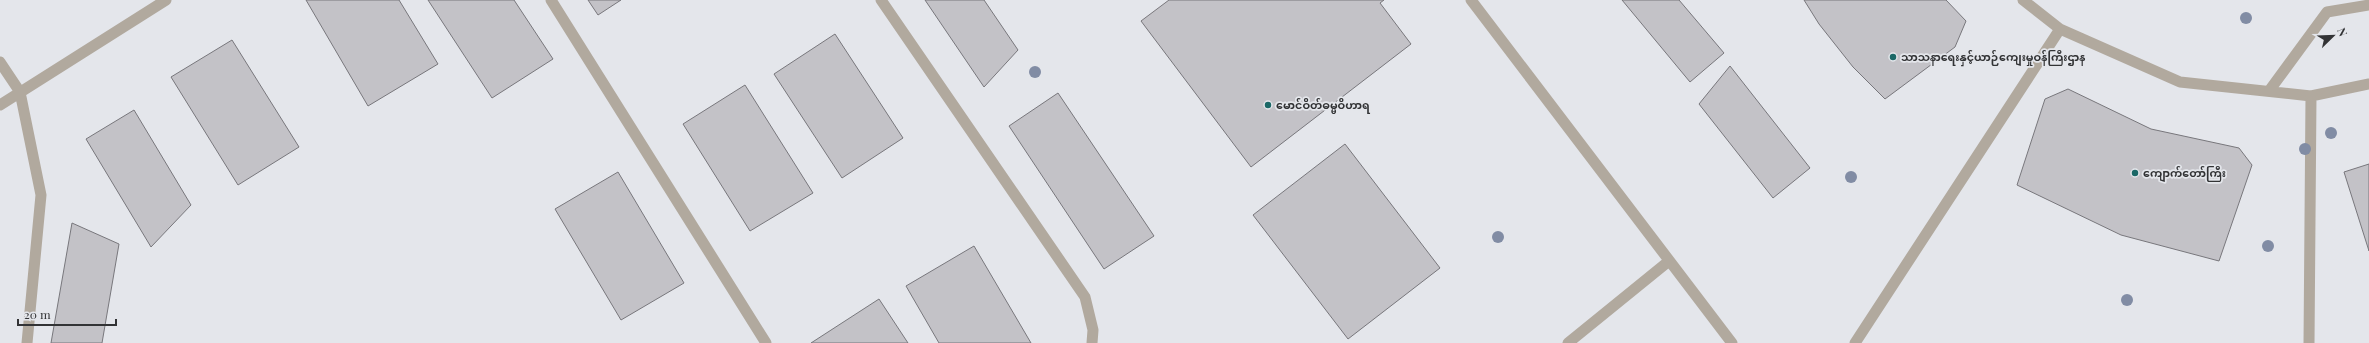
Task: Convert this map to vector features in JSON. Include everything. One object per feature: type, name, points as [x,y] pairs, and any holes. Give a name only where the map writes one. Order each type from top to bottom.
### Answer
[{"type":"lane","points":[[0,105],[166,0]]},
{"type":"lane","points":[[551,0],[766,343]]},
{"type":"lane","points":[[881,0],[1085,297],[1093,330],[1092,343]]},
{"type":"lane","points":[[1471,0],[1732,343]]},
{"type":"lane","points":[[2023,0],[2060,29],[2180,82],[2312,96],[2369,84]]},
{"type":"lane","points":[[2269,91],[2327,12],[2369,5]]},
{"type":"lane","points":[[1855,343],[2060,29]]},
{"type":"lane","points":[[0,62],[20,92],[41,195],[27,343]]},
{"type":"lane","points":[[2309,343],[2312,96]]},
{"type":"lane","points":[[1568,343],[1669,261]]},
{"type":"building","points":[[306,0],[399,0],[438,64],[368,106]]},
{"type":"building","points":[[428,0],[514,0],[553,59],[492,98]]},
{"type":"building","points":[[588,0],[621,0],[598,15]]},
{"type":"building","points":[[925,0],[984,0],[1018,50],[984,87]]},
{"type":"building","name":"မောင်ဝိတ်ဓမ္မဝိဟာရ","points":[[1169,0],[1384,0],[1380,3],[1411,44],[1251,167],[1141,21]]},
{"type":"building","points":[[1622,0],[1679,0],[1724,53],[1690,82]]},
{"type":"building","name":"သာသနာရေးနှင့်ယာဉ်ကျေးမှုဝန်ကြီးဌာန","points":[[1804,0],[1946,0],[1966,21],[1955,47],[1885,99],[1853,67],[1819,24]]},
{"type":"building","points":[[835,34],[903,138],[842,178],[774,74]]},
{"type":"building","points":[[232,40],[299,147],[238,185],[171,77]]},
{"type":"building","points":[[1730,66],[1810,168],[1773,198],[1699,104]]},
{"type":"building","points":[[745,85],[813,193],[750,231],[683,124]]},
{"type":"building","name":"ကျောက်တော်ကြီး","points":[[2068,89],[2151,129],[2239,148],[2252,165],[2219,261],[2121,235],[2017,185],[2045,99]]},
{"type":"building","points":[[1058,93],[1154,236],[1104,269],[1009,126]]},
{"type":"building","points":[[134,110],[191,205],[151,247],[86,139]]},
{"type":"building","points":[[1345,144],[1440,268],[1348,339],[1253,215]]},
{"type":"building","points":[[2369,164],[2369,251],[2344,172]]},
{"type":"building","points":[[618,172],[684,283],[621,320],[555,209]]},
{"type":"building","points":[[72,223],[119,244],[102,343],[51,343]]},
{"type":"building","points":[[974,246],[1031,343],[939,343],[906,286]]},
{"type":"building","points":[[879,299],[908,343],[811,343]]},
{"type":"place","name":"သာသနာရေးနှင့်ယာဉ်ကျေးမှုဝန်ကြီးဌာန","points":[[1893,57]]},
{"type":"place","name":"မောင်ဝိတ်ဓမ္မဝိဟာရ","points":[[1268,105]]},
{"type":"place","name":"ကျောက်တော်ကြီး","points":[[2135,173]]}]
